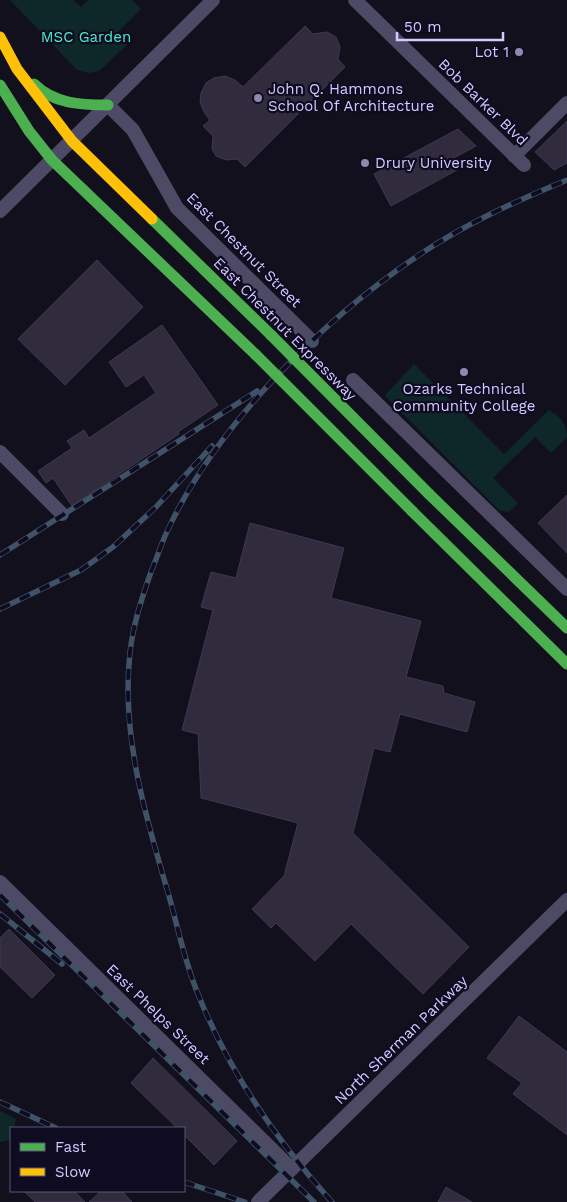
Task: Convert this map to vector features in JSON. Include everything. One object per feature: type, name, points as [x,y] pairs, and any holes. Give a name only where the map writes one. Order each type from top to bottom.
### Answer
[{"type":"main road","name":"East Chestnut Expressway","points":[[0,37],[17,69],[72,140],[567,628]]},
{"type":"main road","points":[[17,69],[44,93],[77,106],[108,105]]},
{"type":"main road","points":[[0,85],[29,131],[52,160],[255,354],[567,664]]},
{"type":"street","points":[[0,212],[213,0]]},
{"type":"street","name":"Bob Barker Blvd","points":[[355,0],[519,160],[567,103]]},
{"type":"street","name":"East Chestnut Street","points":[[108,105],[133,130],[176,208],[312,341]]},
{"type":"street","points":[[353,380],[567,589]]},
{"type":"street","points":[[0,452],[62,514]]},
{"type":"street","name":"East Phelps Street","points":[[0,882],[292,1168]]},
{"type":"street","name":"North Sherman Parkway","points":[[258,1202],[567,900]]},
{"type":"green space","name":"MSC Garden","points":[[10,0],[73,0],[81,7],[88,0],[132,0],[141,9],[116,34],[127,45],[99,71],[89,73],[77,70]]},
{"type":"green space","points":[[414,364],[504,454],[549,410],[563,421],[567,437],[551,453],[535,437],[493,478],[518,503],[509,512],[499,510],[386,397],[386,394]]},
{"type":"green space","points":[[0,1111],[16,1119],[14,1127],[10,1127],[10,1140],[0,1142]]},
{"type":"building","name":"John Q. Hammons School Of Architecture","points":[[305,26],[313,34],[327,32],[336,37],[340,47],[338,59],[345,67],[245,167],[237,159],[226,160],[216,156],[212,149],[213,136],[203,126],[210,120],[200,102],[201,93],[206,83],[214,78],[225,76],[235,80],[243,87]]},
{"type":"building","points":[[567,121],[567,163],[554,170],[535,152]]},
{"type":"building","points":[[458,129],[476,146],[452,159],[457,170],[391,206],[374,174]]},
{"type":"building","points":[[97,260],[143,307],[65,385],[18,339]]},
{"type":"building","points":[[162,325],[218,405],[178,432],[179,434],[72,506],[53,478],[46,483],[38,471],[72,448],[67,441],[84,430],[89,438],[156,393],[144,375],[126,387],[109,362]]},
{"type":"building","points":[[567,495],[567,553],[538,523]]},
{"type":"building","points":[[250,523],[344,548],[331,598],[421,621],[406,677],[443,686],[444,693],[475,702],[467,732],[400,714],[390,752],[374,748],[353,833],[469,947],[423,994],[351,924],[315,961],[276,923],[271,928],[252,909],[284,876],[298,823],[201,798],[198,734],[182,730],[213,610],[201,607],[211,572],[236,578]]},
{"type":"building","points":[[9,929],[55,975],[32,998],[0,967],[0,938]]},
{"type":"building","points":[[519,1016],[567,1052],[567,1135],[513,1094],[522,1083],[487,1058]]},
{"type":"building","points":[[153,1058],[237,1141],[214,1165],[185,1136],[185,1127],[176,1127],[131,1083]]},
{"type":"building","points":[[446,1187],[472,1202],[438,1202]]},
{"type":"building","points":[[25,1192],[75,1192],[85,1202],[35,1202]]},
{"type":"building","points":[[100,1192],[123,1192],[132,1202],[89,1202]]},
{"type":"railway","points":[[332,1202],[273,1130],[239,1078],[210,1023],[193,982],[145,810],[133,752],[128,694],[130,652],[134,629],[143,595],[161,545],[186,496],[211,456],[274,379],[345,311],[382,281],[419,255],[454,233],[491,214],[567,180]]},
{"type":"railway","points":[[0,555],[257,391]]},
{"type":"railway","points":[[0,609],[81,570],[113,547],[156,507],[212,446]]},
{"type":"railway","points":[[0,895],[314,1202]]},
{"type":"railway","points":[[0,914],[62,964]]},
{"type":"railway","points":[[0,1102],[54,1127]]},
{"type":"railway","points":[[185,1182],[245,1202]]},
{"type":"traffic: fast","points":[[34,84],[50,96],[68,102],[108,105]]},
{"type":"traffic: fast","points":[[0,85],[29,131],[52,160],[255,354]]},
{"type":"traffic: fast","points":[[152,219],[271,335]]},
{"type":"traffic: fast","points":[[271,335],[429,494]]},
{"type":"traffic: fast","points":[[255,354],[412,511]]},
{"type":"traffic: fast","points":[[429,494],[567,628]]},
{"type":"traffic: fast","points":[[412,511],[567,664]]},
{"type":"traffic: slow","points":[[0,37],[17,69],[72,141],[152,219]]},
{"type":"place","name":"Lot 1","points":[[519,52]]},
{"type":"place","name":"John Q. Hammons School Of Architecture","points":[[258,98]]},
{"type":"place","name":"Drury University","points":[[365,163]]},
{"type":"place","name":"Ozarks Technical Community College","points":[[464,372]]}]
